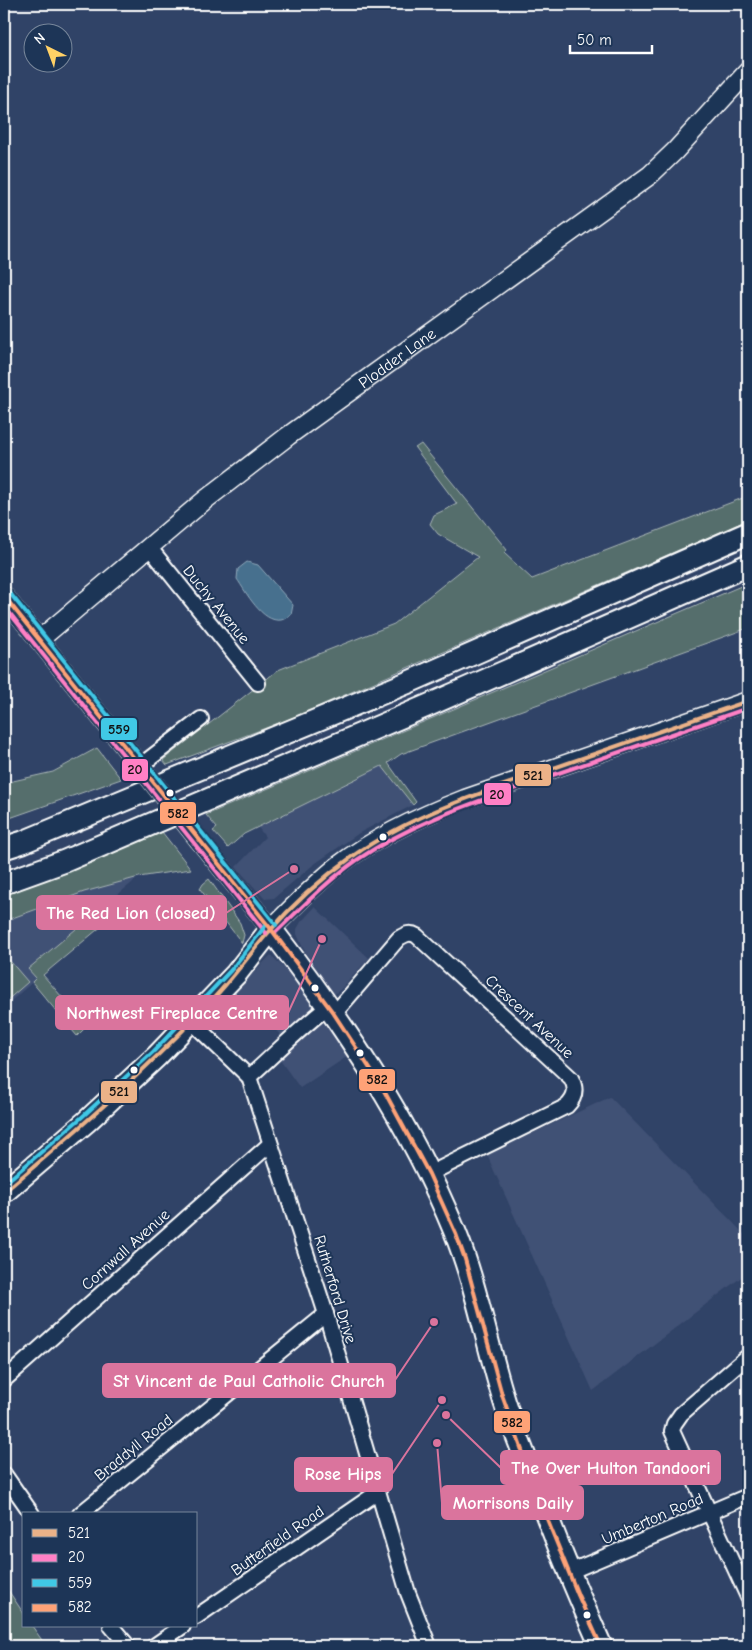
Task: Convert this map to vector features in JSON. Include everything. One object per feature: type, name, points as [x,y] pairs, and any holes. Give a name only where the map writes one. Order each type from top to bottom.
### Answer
[{"type":"highway","points":[[4,848],[41,835],[409,682],[748,533]]},
{"type":"highway","points":[[4,883],[64,861],[438,701],[748,565]]},
{"type":"highway","points":[[4,1192],[119,1092],[236,974],[271,929],[331,1010],[382,1088],[429,1174],[442,1202],[465,1259],[502,1395],[545,1514],[601,1646]]},
{"type":"main road","name":"Plodder Lane","points":[[39,640],[231,479],[650,176],[748,71]]},
{"type":"main road","points":[[4,596],[141,761],[199,840],[271,929],[318,883],[340,865],[382,837],[428,814],[465,799],[748,701]]},
{"type":"street","name":"Duchy Avenue","points":[[149,547],[258,683]]},
{"type":"street","points":[[141,761],[201,719]]},
{"type":"street","name":"Crescent Avenue","points":[[331,1010],[399,938],[412,933],[571,1078],[575,1085],[576,1093],[567,1106],[429,1174]]},
{"type":"street","points":[[249,1077],[308,1022],[331,1010]]},
{"type":"street","name":"Rutherford Drive","points":[[191,1021],[249,1077],[326,1314],[408,1593],[429,1646]]},
{"type":"street","name":"Cornwall Avenue","points":[[4,1380],[270,1144]]},
{"type":"street","name":"Braddyll Road","points":[[82,1512],[326,1314]]},
{"type":"street","points":[[748,1356],[680,1414],[672,1432],[748,1597]]},
{"type":"street","points":[[4,1474],[31,1512]]},
{"type":"street","name":"Butterfield Road","points":[[198,1616],[378,1492]]},
{"type":"street","name":"Umberton Road","points":[[569,1572],[748,1496]]},
{"type":"street","points":[[113,1628],[128,1646]]},
{"type":"street","points":[[154,1646],[180,1628]]},
{"type":"shaded area","points":[[247,562],[258,565],[293,605],[291,615],[282,620],[274,620],[267,617],[255,606],[237,579],[238,569]]},
{"type":"shaded area","points":[[382,766],[413,805],[359,833],[313,865],[274,898],[265,899],[236,867],[265,837],[258,827]]},
{"type":"shaded area","points":[[139,877],[28,969],[36,979],[4,1007],[4,921],[84,892]]},
{"type":"shaded area","points":[[315,907],[369,958],[340,990],[333,995],[303,948],[297,934],[297,929],[301,922]]},
{"type":"shaded area","points":[[271,955],[292,976],[315,1007],[284,1038],[236,993]]},
{"type":"shaded area","points":[[321,1020],[348,1056],[300,1088],[277,1056]]},
{"type":"shaded area","points":[[610,1097],[748,1238],[748,1272],[593,1391],[487,1155]]},
{"type":"green space","points":[[421,444],[507,550],[504,553],[532,579],[748,496],[748,520],[287,720],[167,765],[163,760],[278,670],[394,624],[478,557],[438,534],[430,524],[434,515],[457,504],[415,448]]},
{"type":"green space","points":[[748,583],[748,628],[401,754],[388,763],[416,802],[413,805],[382,766],[244,834],[228,848],[213,831],[217,828],[206,815]]},
{"type":"green space","points":[[97,748],[121,779],[4,820],[4,783],[53,772]]},
{"type":"green space","points":[[162,832],[191,869],[139,877],[84,892],[4,921],[4,891]]},
{"type":"green space","points":[[209,879],[240,923],[244,935],[242,943],[200,889]]},
{"type":"green space","points":[[112,899],[121,910],[43,975],[87,1026],[77,1036],[32,982],[36,978],[28,969]]},
{"type":"green space","points":[[4,954],[28,982],[4,1003]]},
{"type":"green space","points":[[4,1584],[22,1611],[22,1628],[33,1628],[46,1646],[4,1646]]},
{"type":"transit line","name":"559","points":[[9,592],[276,925]]},
{"type":"transit line","name":"582","points":[[4,596],[271,929],[334,1014],[382,1087],[429,1174],[456,1234],[465,1259],[502,1395],[545,1514],[601,1646]]},
{"type":"transit line","name":"20","points":[[4,606],[266,933]]},
{"type":"transit line","name":"521","points":[[4,1192],[83,1124],[160,1053],[217,995],[287,912],[319,882],[353,856],[398,829],[446,807],[495,788],[748,701]]},
{"type":"transit line","name":"20","points":[[275,933],[314,895],[346,868],[379,846],[424,823],[496,795],[748,708]]},
{"type":"transit line","name":"559","points":[[4,1184],[82,1117],[153,1052],[231,970],[266,925]]},
{"type":"place","name":"The Red Lion (closed)","points":[[294,869]]},
{"type":"place","name":"Northwest Fireplace Centre","points":[[322,939]]},
{"type":"place","name":"St Vincent de Paul Catholic Church","points":[[434,1322]]},
{"type":"place","name":"Rose Hips","points":[[442,1400]]},
{"type":"place","name":"The Over Hulton Tandoori","points":[[446,1415]]},
{"type":"place","name":"Morrisons Daily","points":[[437,1443]]}]
